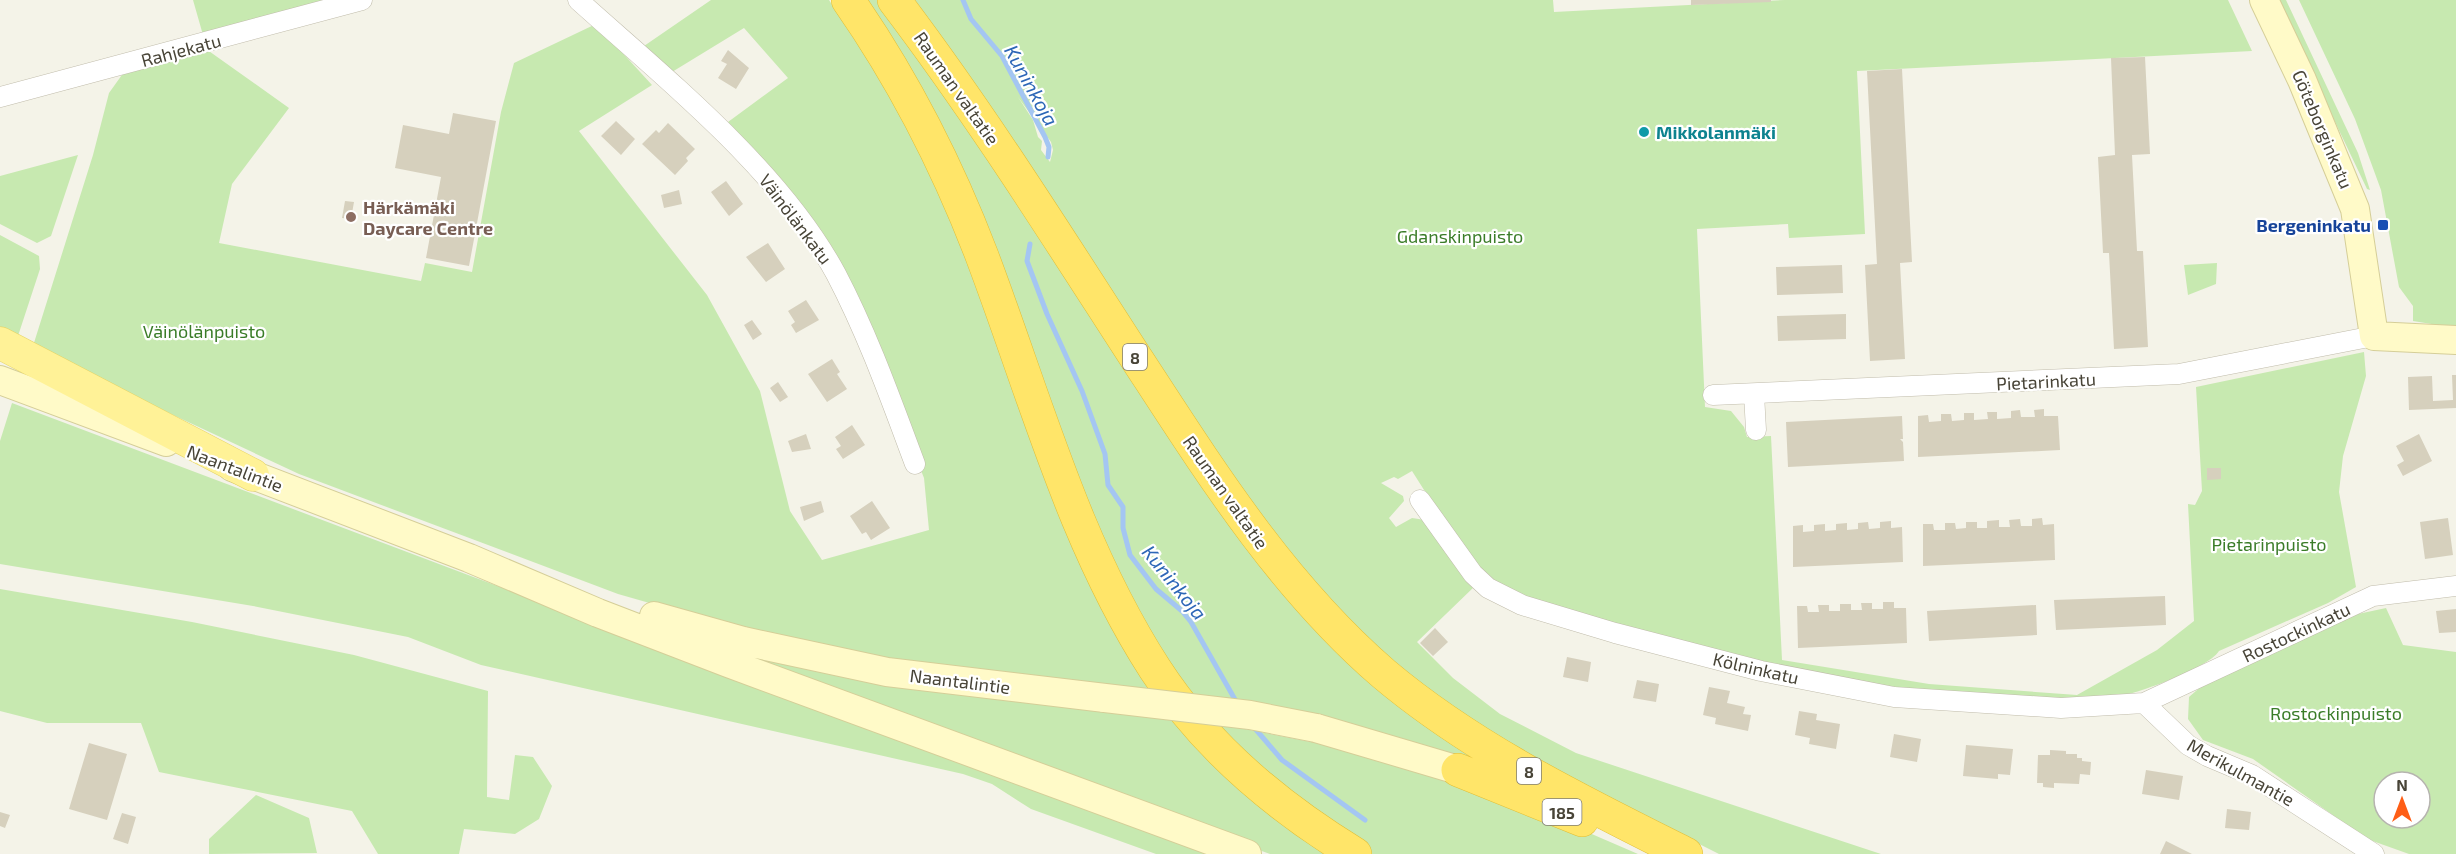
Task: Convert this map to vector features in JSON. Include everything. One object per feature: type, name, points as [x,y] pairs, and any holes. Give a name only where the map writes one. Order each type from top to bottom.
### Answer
[{"type":"highway","points":[[848,0],[899,80],[955,190],[982,256],[1073,511],[1131,630],[1156,671],[1201,728],[1233,762],[1280,803],[1355,854]]},
{"type":"highway","name":"Rauman valtatie","points":[[894,0],[1001,150],[1244,522],[1316,608],[1382,672],[1463,732],[1560,788],[1686,854]]},
{"type":"highway","name":"185","points":[[1458,770],[1667,854]]},
{"type":"main road","name":"Göteborginkatu","points":[[2264,0],[2302,80],[2355,209],[2374,336]]},
{"type":"main road","points":[[2374,336],[2456,340]]},
{"type":"main road","points":[[0,344],[253,475]]},
{"type":"main road","name":"Naantalintie","points":[[0,380],[469,558],[598,613],[728,663],[1247,854]]},
{"type":"main road","name":"Naantalintie","points":[[469,558],[683,624],[805,656],[949,681],[1250,716],[1316,728],[1458,770]]},
{"type":"street","name":"Rahjekatu","points":[[0,97],[362,0]]},
{"type":"street","name":"Väinölänkatu","points":[[578,0],[726,137],[794,212],[836,273],[880,369],[915,464]]},
{"type":"street","name":"Pietarinkatu","points":[[1713,395],[2179,374],[2374,336]]},
{"type":"street","points":[[1754,394],[1756,430]]},
{"type":"street","name":"Kölninkatu","points":[[1420,500],[1473,574],[1488,588],[1522,605],[1615,633],[1761,672],[1894,697],[2061,708],[2144,703]]},
{"type":"street","name":"Rostockinkatu","points":[[2144,703],[2373,596],[2456,586]]},
{"type":"street","name":"Merikulmantie","points":[[2144,703],[2188,745],[2207,756],[2252,775],[2374,854]]},
{"type":"green space","points":[[193,0],[337,0],[203,35]]},
{"type":"green space","name":"Väinölänpuisto","points":[[711,0],[829,0],[894,100],[940,182],[1155,688],[1105,688],[891,660],[730,626],[618,594],[299,474],[94,378],[33,346],[93,155],[109,93],[124,72],[206,49],[289,108],[232,184],[219,243],[421,281],[425,263],[472,272],[501,112],[514,63],[596,24],[652,85],[579,131],[707,295],[760,391],[790,511],[822,560],[929,530],[924,478],[841,269],[783,182],[728,122],[788,78],[744,28],[672,72],[644,46]]},
{"type":"green space","points":[[865,0],[880,0],[938,82],[1224,517],[1512,774],[1196,698],[1139,622]]},
{"type":"green space","name":"Gdanskinpuisto","points":[[915,0],[1553,0],[1554,12],[1785,0],[2228,0],[2252,51],[1857,71],[1865,234],[1789,238],[1788,224],[1697,229],[1705,407],[1731,411],[1744,427],[1747,437],[1771,436],[1782,660],[1929,684],[2077,695],[2157,650],[2194,621],[2188,504],[2195,505],[2202,491],[2196,387],[2364,352],[2366,376],[2343,456],[2339,492],[2356,587],[2328,603],[2219,651],[2212,658],[2183,674],[2147,688],[2102,701],[1928,692],[1806,673],[1654,637],[1494,586],[1452,534],[1412,471],[1398,479],[1394,477],[1381,483],[1403,496],[1404,501],[1389,518],[1396,527],[1412,518],[1425,520],[1475,586],[1417,642],[1453,678],[1500,714],[1576,753],[1881,854],[1719,854],[1602,795],[1454,709],[1366,641],[1261,523],[970,78]],"holes":[[[1018,97],[1051,142],[1053,150],[1050,162],[1041,150],[1042,141],[1038,137],[1033,120]]]},
{"type":"green space","points":[[2277,0],[2286,0],[2358,153],[2370,190],[2367,189]]},
{"type":"green space","points":[[2299,0],[2456,0],[2456,328],[2413,321],[2413,306],[2399,287],[2381,190],[2355,119]]},
{"type":"green space","points":[[78,155],[51,236],[37,243],[0,224],[0,176]]},
{"type":"green space","points":[[0,235],[39,256],[40,269],[17,339],[0,329]]},
{"type":"green space","points":[[2217,263],[2216,284],[2188,295],[2184,265]]},
{"type":"green space","points":[[12,403],[1208,854],[1156,854],[1031,809],[992,784],[963,774],[481,665],[408,637],[253,606],[0,564],[0,441]]},
{"type":"green space","points":[[0,589],[192,622],[354,655],[488,691],[487,797],[509,800],[515,755],[533,757],[552,786],[539,819],[515,834],[464,829],[459,854],[378,854],[352,811],[159,772],[141,723],[47,723],[0,711]]},
{"type":"green space","name":"Rostockinpuisto","points":[[2386,608],[2403,645],[2456,652],[2456,854],[2409,854],[2367,839],[2253,759],[2203,740],[2188,719],[2189,697],[2204,684],[2358,614]]},
{"type":"green space","points":[[735,652],[1176,717],[1335,854],[1270,854],[996,754]]},
{"type":"green space","points":[[1204,721],[1368,753],[1513,800],[1638,854],[1370,854]]},
{"type":"green space","points":[[256,795],[309,818],[317,853],[209,854],[209,839]]},
{"type":"building","points":[[1691,0],[1771,0],[1771,2],[1691,5]]},
{"type":"building","points":[[728,50],[749,68],[736,89],[718,78],[727,64],[721,61]]},
{"type":"building","points":[[2145,57],[2150,154],[2132,155],[2137,251],[2143,251],[2148,347],[2114,349],[2109,253],[2103,253],[2098,157],[2115,155],[2111,58]]},
{"type":"building","points":[[1902,69],[1912,262],[1900,263],[1905,359],[1870,361],[1865,265],[1877,264],[1867,71]]},
{"type":"building","points":[[453,113],[496,121],[469,266],[426,258],[441,177],[395,168],[403,125],[449,134]]},
{"type":"building","points":[[616,121],[635,139],[621,155],[601,136]]},
{"type":"building","points":[[668,123],[695,149],[675,175],[642,144],[656,130],[659,133]]},
{"type":"building","points":[[726,181],[743,204],[729,216],[711,192]]},
{"type":"building","points":[[679,190],[682,204],[664,208],[661,195]]},
{"type":"building","points":[[345,201],[354,202],[351,219],[342,218]]},
{"type":"building","points":[[768,243],[785,269],[766,282],[746,257]]},
{"type":"building","points":[[1842,265],[1843,293],[1777,295],[1776,267]]},
{"type":"building","points":[[806,300],[819,320],[796,333],[791,325],[795,322],[788,311]]},
{"type":"building","points":[[1846,314],[1846,339],[1778,341],[1777,316]]},
{"type":"building","points":[[752,320],[762,334],[753,340],[744,325]]},
{"type":"building","points":[[832,359],[840,372],[837,374],[847,389],[827,402],[808,374]]},
{"type":"building","points":[[2452,375],[2456,375],[2456,408],[2409,410],[2408,377],[2432,376],[2433,401],[2453,400]]},
{"type":"building","points":[[778,382],[788,397],[780,402],[770,388]]},
{"type":"building","points":[[2044,409],[2044,416],[2058,416],[2060,450],[1918,457],[1918,416],[1928,415],[1929,422],[1941,421],[1941,414],[1951,414],[1952,421],[1964,420],[1964,413],[1974,413],[1974,420],[1988,419],[1987,412],[1997,412],[1997,419],[2011,418],[2011,411],[2020,410],[2021,417],[2035,417],[2034,410]]},
{"type":"building","points":[[1902,416],[1903,439],[1900,439],[1903,442],[1904,461],[1788,467],[1786,422]]},
{"type":"building","points":[[852,425],[865,445],[843,459],[836,449],[841,446],[835,437]]},
{"type":"building","points":[[806,434],[811,449],[792,452],[788,441]]},
{"type":"building","points":[[2419,434],[2432,461],[2403,476],[2397,465],[2404,461],[2396,446]]},
{"type":"building","points":[[2207,468],[2221,468],[2221,479],[2207,480]]},
{"type":"building","points":[[821,501],[824,512],[804,521],[800,507]]},
{"type":"building","points":[[872,501],[890,528],[871,540],[866,532],[862,534],[850,516]]},
{"type":"building","points":[[2042,518],[2043,525],[2054,524],[2055,560],[1923,566],[1923,524],[1933,524],[1934,530],[1945,530],[1945,523],[1955,523],[1956,529],[1966,528],[1966,522],[1977,522],[1977,528],[1987,528],[1987,521],[1999,520],[1999,527],[2010,527],[2009,520],[2020,519],[2021,526],[2032,526],[2032,519]]},
{"type":"building","points":[[2448,518],[2453,555],[2425,559],[2420,522]]},
{"type":"building","points":[[1891,521],[1891,528],[1902,527],[1903,562],[1793,567],[1793,526],[1803,525],[1803,532],[1814,531],[1814,525],[1825,524],[1825,531],[1836,530],[1836,524],[1847,523],[1847,530],[1858,529],[1858,523],[1868,522],[1869,529],[1880,528],[1880,522]]},
{"type":"building","points":[[2165,596],[2166,625],[2056,630],[2054,600]]},
{"type":"building","points":[[1883,602],[1894,602],[1894,608],[1906,608],[1907,643],[1798,648],[1797,606],[1807,606],[1808,612],[1819,612],[1818,605],[1829,605],[1829,611],[1840,611],[1840,604],[1851,604],[1851,610],[1862,610],[1861,603],[1872,603],[1872,609],[1883,609]]},
{"type":"building","points":[[2036,605],[2037,635],[1929,641],[1927,611]]},
{"type":"building","points":[[2456,609],[2456,632],[2439,633],[2436,611]]},
{"type":"building","points":[[1435,628],[1448,642],[1433,656],[1420,643]]},
{"type":"building","points":[[1567,657],[1591,662],[1588,682],[1563,677]]},
{"type":"building","points":[[1637,680],[1659,684],[1656,702],[1633,698]]},
{"type":"building","points":[[1709,687],[1730,691],[1727,703],[1745,707],[1743,714],[1751,715],[1748,731],[1715,724],[1716,718],[1703,715]]},
{"type":"building","points":[[1799,711],[1817,714],[1816,720],[1840,724],[1836,749],[1809,744],[1810,738],[1795,735]]},
{"type":"building","points":[[1894,734],[1921,739],[1917,762],[1890,757]]},
{"type":"building","points":[[89,743],[127,754],[107,820],[69,809]]},
{"type":"building","points":[[1966,745],[2013,749],[2010,775],[1998,774],[1998,779],[1963,776]]},
{"type":"building","points":[[2050,750],[2077,754],[2077,758],[2082,758],[2082,761],[2091,762],[2090,775],[2080,774],[2079,784],[2054,783],[2054,788],[2043,787],[2043,783],[2037,783],[2038,755],[2050,755]]},
{"type":"building","points":[[2146,770],[2183,776],[2179,800],[2142,794]]},
{"type":"building","points":[[2227,809],[2251,812],[2249,830],[2225,828]]},
{"type":"building","points":[[0,812],[10,815],[5,828],[0,826]]},
{"type":"building","points":[[122,813],[136,817],[128,844],[113,839]]},
{"type":"building","points":[[2166,841],[2192,854],[2160,854]]},
{"type":"waterway","name":"Kuninkoja","points":[[963,0],[971,19],[1002,56],[1045,137],[1049,147],[1048,157]]},
{"type":"waterway","name":"Kuninkoja","points":[[1030,244],[1027,261],[1047,314],[1082,391],[1105,454],[1108,485],[1123,507],[1123,528],[1130,555],[1156,589],[1182,611],[1191,622],[1237,703]]},
{"type":"waterway","name":"Kuninkoja","points":[[1252,725],[1282,760],[1365,820]]},
{"type":"place","name":"Mikkolanmäki","points":[[1644,132]]},
{"type":"place","name":"Härkämäki Daycare Centre","points":[[351,217]]},
{"type":"place","name":"Bergeninkatu","points":[[2383,225]]},
{"type":"park label","name":"Pietarinpuisto","points":[[2269,544]]}]
